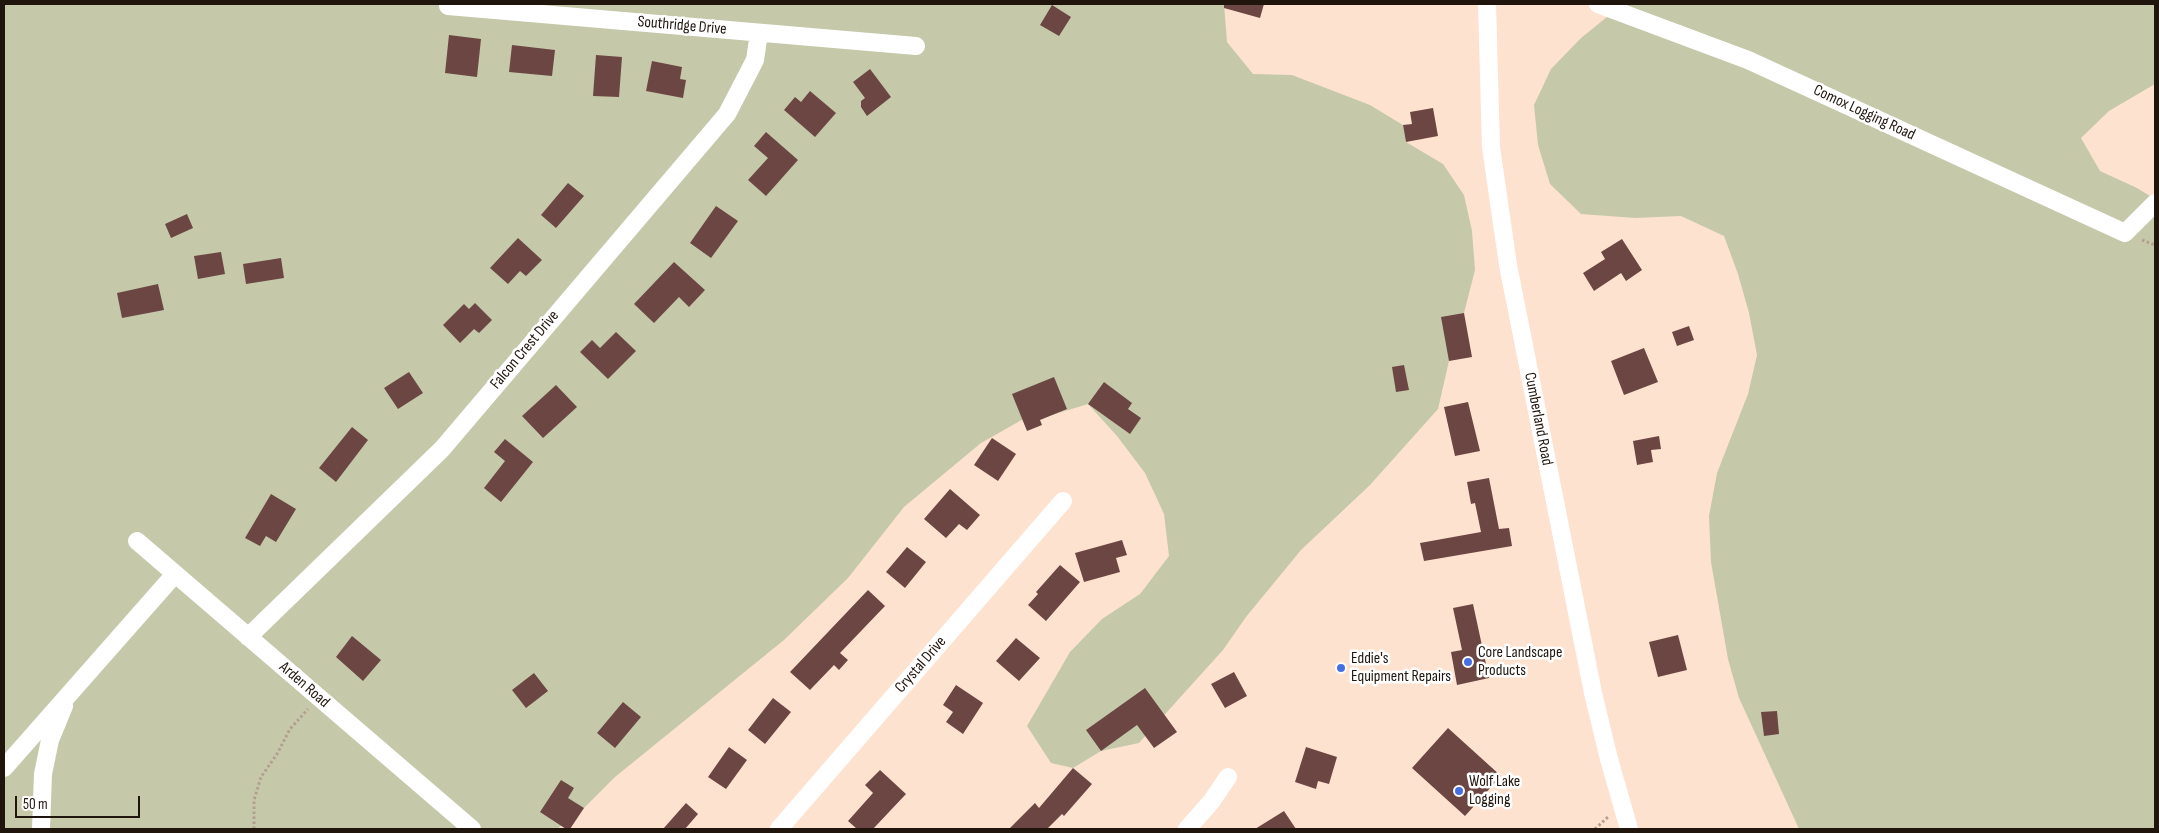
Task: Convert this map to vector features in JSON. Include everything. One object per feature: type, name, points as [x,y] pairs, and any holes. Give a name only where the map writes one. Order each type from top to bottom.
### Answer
[{"type":"street","name":"Cumberland Road","points":[[1487,4],[1491,147],[1508,265],[1593,693],[1629,829]]},
{"type":"street","name":"Comox Logging Road","points":[[1598,4],[1748,60],[2125,233],[2155,203]]},
{"type":"street","name":"Southridge Drive","points":[[448,6],[916,46]]},
{"type":"street","name":"Falcon Crest Drive","points":[[248,636],[442,448],[720,122],[755,60],[759,32]]},
{"type":"street","name":"Crystal Drive","points":[[779,829],[1063,501]]},
{"type":"street","name":"Arden Road","points":[[137,541],[472,829]]},
{"type":"street","points":[[4,768],[175,574]]},
{"type":"street","points":[[41,829],[43,774],[48,748],[68,694]]},
{"type":"street","points":[[1187,829],[1211,802],[1228,778]]},
{"type":"path","points":[[254,829],[254,800],[261,777],[277,754],[290,729],[319,698]]},
{"type":"green space","points":[[4,4],[1224,4],[1227,42],[1253,74],[1292,75],[1370,105],[1403,125],[1406,142],[1443,164],[1464,195],[1472,231],[1475,270],[1449,361],[1438,409],[1370,485],[1301,550],[1246,617],[1223,650],[1139,743],[1101,751],[1073,768],[1051,763],[1027,726],[1070,652],[1102,619],[1140,594],[1169,556],[1164,514],[1145,473],[1117,436],[1088,404],[1052,415],[1027,417],[981,443],[904,507],[848,578],[784,640],[615,777],[584,808],[557,829],[4,829]]},
{"type":"green space","points":[[1623,4],[2155,4],[2155,84],[2109,111],[2081,138],[2100,171],[2137,188],[2155,199],[2155,829],[1799,829],[1739,698],[1728,659],[1711,562],[1709,516],[1717,473],[1748,394],[1757,355],[1749,313],[1738,274],[1724,236],[1681,216],[1635,218],[1581,214],[1550,184],[1538,145],[1534,105],[1551,69],[1581,38]]},
{"type":"building","points":[[1224,4],[1264,4],[1260,18],[1224,8]]},
{"type":"building","points":[[1052,5],[1071,17],[1059,36],[1040,25]]},
{"type":"building","points":[[449,35],[481,39],[477,77],[445,73]]},
{"type":"building","points":[[512,45],[555,50],[552,76],[509,72]]},
{"type":"building","points":[[596,55],[622,57],[619,97],[593,96]]},
{"type":"building","points":[[652,61],[682,67],[680,79],[686,80],[683,98],[646,91]]},
{"type":"building","points":[[870,69],[891,97],[867,116],[861,107],[861,101],[865,98],[853,82]]},
{"type":"building","points":[[810,91],[836,113],[815,137],[784,110],[795,97],[801,102]]},
{"type":"building","points":[[1433,108],[1438,136],[1406,142],[1403,125],[1412,124],[1410,112]]},
{"type":"building","points":[[766,132],[798,160],[766,196],[748,180],[768,158],[754,146]]},
{"type":"building","points":[[568,183],[584,196],[556,228],[541,215]]},
{"type":"building","points":[[716,206],[738,221],[711,258],[690,243]]},
{"type":"building","points":[[187,214],[193,228],[171,238],[165,224]]},
{"type":"building","points":[[518,238],[542,260],[526,276],[520,271],[508,284],[490,268]]},
{"type":"building","points":[[1622,239],[1642,270],[1626,281],[1621,273],[1594,291],[1583,273],[1605,259],[1601,252]]},
{"type":"building","points":[[221,252],[225,274],[198,279],[194,256]]},
{"type":"building","points":[[281,258],[284,278],[246,284],[243,264]]},
{"type":"building","points":[[674,262],[705,290],[689,307],[679,297],[654,323],[634,304]]},
{"type":"building","points":[[158,284],[164,310],[122,318],[117,293]]},
{"type":"building","points":[[475,303],[492,320],[479,333],[474,329],[460,343],[443,325],[464,304],[469,309]]},
{"type":"building","points":[[1464,313],[1472,357],[1449,361],[1441,317]]},
{"type":"building","points":[[1689,326],[1694,340],[1677,346],[1672,332]]},
{"type":"building","points":[[616,332],[636,351],[608,379],[580,352],[592,340],[600,348]]},
{"type":"building","points":[[1644,348],[1658,382],[1624,395],[1611,361]]},
{"type":"building","points":[[1404,365],[1409,390],[1396,392],[1392,367]]},
{"type":"building","points":[[409,372],[423,393],[398,409],[384,388]]},
{"type":"building","points":[[1054,377],[1067,409],[1040,420],[1042,425],[1027,431],[1012,394]]},
{"type":"building","points":[[1104,382],[1132,403],[1128,409],[1141,418],[1130,434],[1088,404]]},
{"type":"building","points":[[556,385],[577,407],[543,438],[522,416]]},
{"type":"building","points":[[1468,402],[1480,451],[1455,456],[1444,407]]},
{"type":"building","points":[[352,427],[368,440],[336,482],[319,468]]},
{"type":"building","points":[[1659,436],[1661,449],[1651,450],[1653,462],[1637,465],[1633,441]]},
{"type":"building","points":[[992,438],[1016,454],[998,481],[974,465]]},
{"type":"building","points":[[505,439],[533,462],[501,502],[484,488],[505,461],[494,452]]},
{"type":"building","points":[[1489,478],[1499,529],[1509,528],[1512,546],[1424,561],[1420,543],[1481,532],[1475,503],[1471,504],[1467,482]]},
{"type":"building","points":[[950,489],[980,515],[967,530],[959,524],[946,538],[924,519]]},
{"type":"building","points":[[271,494],[296,509],[276,542],[266,536],[260,546],[245,538]]},
{"type":"building","points":[[1122,540],[1127,555],[1116,558],[1120,572],[1084,582],[1075,553]]},
{"type":"building","points":[[907,547],[926,562],[905,588],[886,572]]},
{"type":"building","points":[[1060,565],[1080,582],[1046,621],[1028,605],[1038,594],[1036,592]]},
{"type":"building","points":[[868,590],[885,606],[840,653],[848,660],[839,670],[834,665],[810,690],[790,672]]},
{"type":"building","points":[[1473,604],[1489,678],[1457,685],[1451,652],[1462,650],[1453,608]]},
{"type":"building","points":[[1678,635],[1687,670],[1658,677],[1649,642]]},
{"type":"building","points":[[352,636],[381,660],[363,681],[336,657]]},
{"type":"building","points":[[1016,638],[1040,658],[1019,681],[996,661]]},
{"type":"building","points":[[1234,672],[1247,696],[1225,708],[1211,684]]},
{"type":"building","points":[[534,673],[548,691],[526,708],[512,690]]},
{"type":"building","points":[[956,685],[983,703],[963,734],[946,722],[953,712],[943,705]]},
{"type":"building","points":[[1145,688],[1177,732],[1154,748],[1137,725],[1101,751],[1086,730]]},
{"type":"building","points":[[773,698],[791,712],[765,744],[748,730]]},
{"type":"building","points":[[623,702],[641,717],[615,748],[597,733]]},
{"type":"building","points":[[1777,711],[1779,734],[1764,736],[1761,712]]},
{"type":"building","points":[[1448,728],[1501,776],[1465,816],[1412,768]]},
{"type":"building","points":[[729,747],[747,760],[726,789],[708,777]]},
{"type":"building","points":[[1306,747],[1337,757],[1329,784],[1318,781],[1316,789],[1295,782]]},
{"type":"building","points":[[1073,768],[1092,784],[1064,816],[1062,814],[1047,829],[1009,829],[1035,803],[1039,808]]},
{"type":"building","points":[[880,770],[906,794],[873,829],[857,829],[848,821],[873,793],[865,785]]},
{"type":"building","points":[[561,780],[574,788],[568,798],[584,808],[570,829],[566,829],[540,812]]},
{"type":"building","points":[[686,803],[698,814],[685,829],[663,829]]},
{"type":"building","points":[[1284,811],[1296,829],[1255,829]]},
{"type":"place","name":"Core Landscape Products","points":[[1468,662]]},
{"type":"place","name":"Eddie's Equipment Repairs","points":[[1341,668]]},
{"type":"place","name":"Wolf Lake Logging","points":[[1459,791]]}]
